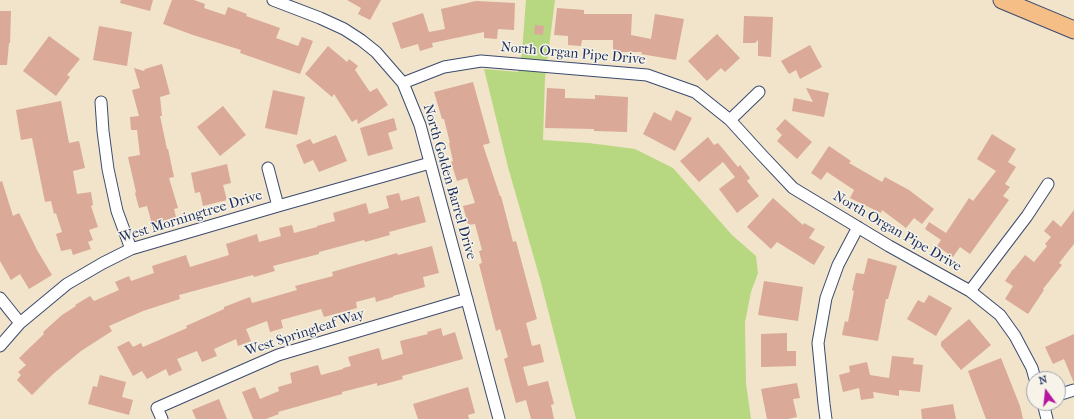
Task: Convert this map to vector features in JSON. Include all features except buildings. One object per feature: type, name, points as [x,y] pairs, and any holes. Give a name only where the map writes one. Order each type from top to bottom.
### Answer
[{"type":"highway","points":[[1002,0],[1074,30]]},
{"type":"street","name":"North Golden Barrel Drive","points":[[273,0],[344,29],[376,52],[403,83],[420,125],[499,419]]},
{"type":"street","name":"North Organ Pipe Drive","points":[[403,83],[444,67],[481,61],[647,75],[695,92],[730,120],[793,188],[970,292],[1000,315],[1015,336],[1033,371]]},
{"type":"street","points":[[730,120],[759,92]]},
{"type":"street","points":[[101,102],[108,169],[117,211],[131,249]]},
{"type":"street","name":"West Morningtree Drive","points":[[0,346],[20,323],[66,284],[131,249],[430,163]]},
{"type":"street","name":"West Morningtree Drive","points":[[268,168],[278,206]]},
{"type":"street","points":[[970,292],[1027,216],[1048,184]]},
{"type":"street","points":[[826,419],[818,343],[826,298],[838,265],[858,227]]},
{"type":"street","points":[[0,298],[20,323]]},
{"type":"street","name":"West Springleaf Way","points":[[162,419],[157,408],[278,355],[467,299]]},
{"type":"green space","points":[[526,0],[555,0],[545,78],[543,140],[589,143],[635,149],[673,168],[732,235],[756,256],[758,273],[751,292],[745,322],[746,383],[751,419],[576,419],[540,279],[508,167],[484,69],[518,72],[522,52]]}]
